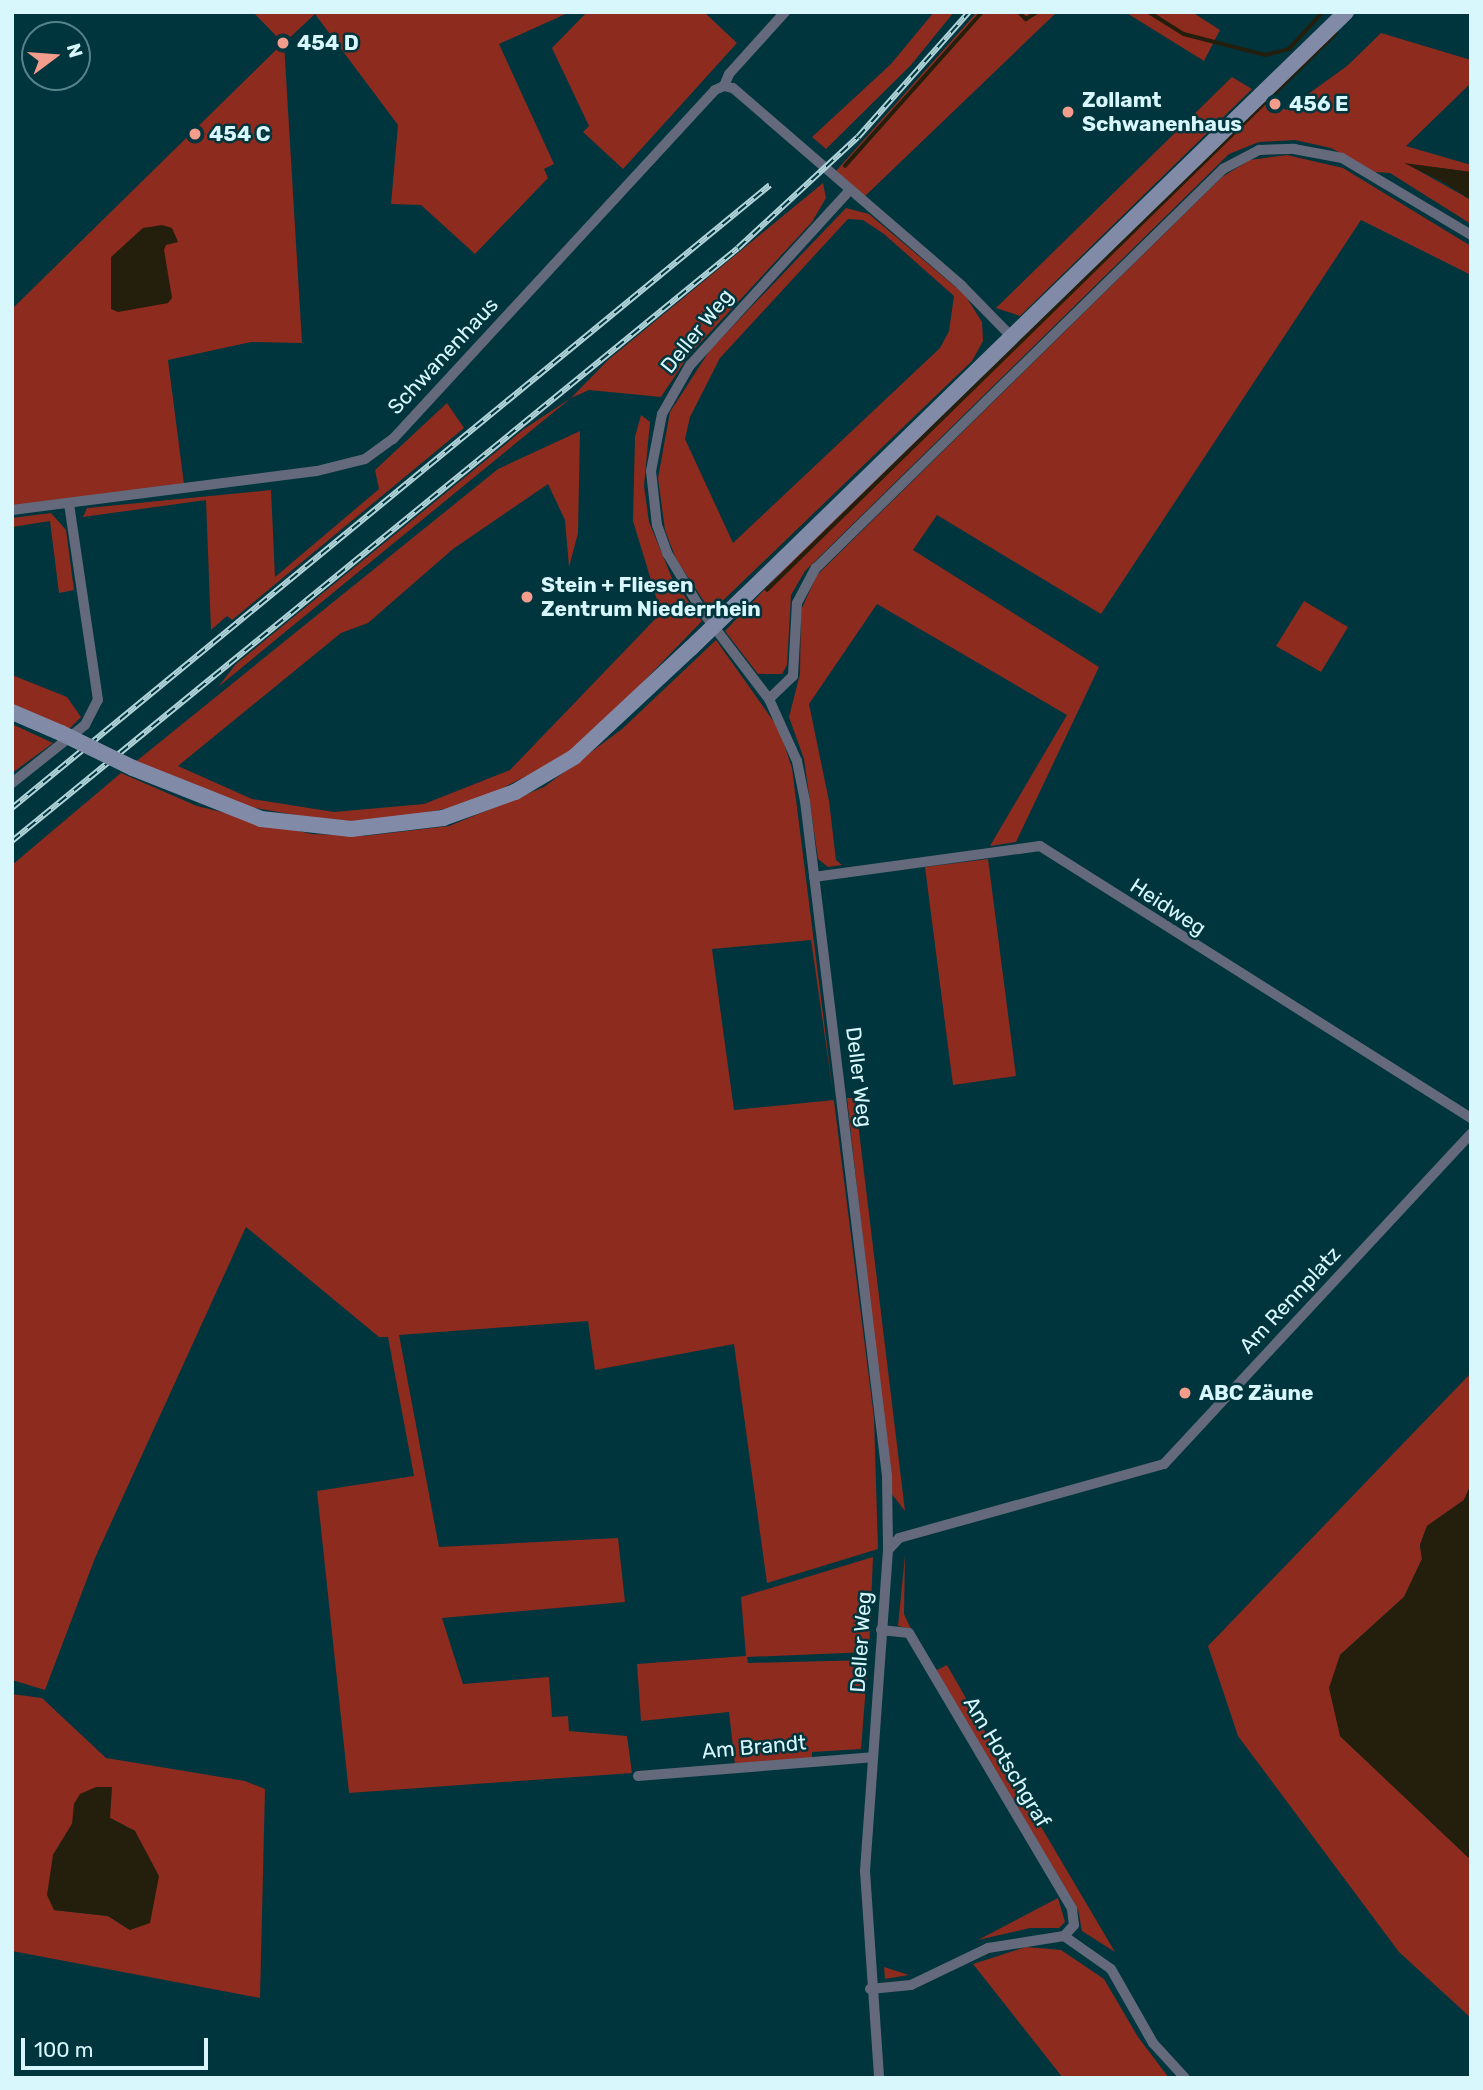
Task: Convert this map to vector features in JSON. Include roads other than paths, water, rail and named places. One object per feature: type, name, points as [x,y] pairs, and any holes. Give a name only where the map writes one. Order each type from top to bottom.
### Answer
[{"type":"main road","points":[[1309,47],[1333,12]]},
{"type":"main road","points":[[12,712],[133,768],[261,819],[351,829],[443,818],[515,792],[574,757],[691,648],[1346,12]]},
{"type":"street","name":"Schwanenhaus","points":[[12,510],[317,471],[365,459],[393,439],[715,90],[724,86],[729,74],[785,12]]},
{"type":"street","points":[[724,86],[733,88],[961,285],[1012,337]]},
{"type":"street","points":[[769,699],[793,676],[797,603],[816,568],[1223,169],[1259,150],[1294,149],[1342,158],[1471,235]]},
{"type":"street","name":"Deller Weg","points":[[849,191],[690,365],[673,391],[655,441],[652,497],[667,554],[702,611],[769,699],[797,761],[814,877],[878,1394],[888,1550],[865,1871],[870,1989],[879,2078]]},
{"type":"street","points":[[12,783],[85,725],[98,699],[69,503]]},
{"type":"street","name":"Heidweg","points":[[814,877],[1040,846],[1471,1118]]},
{"type":"street","name":"Am Rennplatz","points":[[888,1550],[899,1538],[1164,1464],[1471,1134]]},
{"type":"street","name":"Am Hotschgraf","points":[[881,1630],[909,1633],[1072,1909],[1074,1925],[1064,1936]]},
{"type":"street","name":"Am Brandt","points":[[638,1776],[872,1757]]},
{"type":"street","points":[[870,1989],[911,1985],[988,1948],[1064,1936],[1111,1969],[1153,2043],[1185,2078]]},
{"type":"waterway","points":[[845,166],[982,12]]},
{"type":"waterway","points":[[1019,12],[1026,19],[1037,12]]},
{"type":"waterway","points":[[1149,12],[1184,34],[1265,55],[1289,49],[1323,12]]},
{"type":"waterway","points":[[767,590],[1336,33]]},
{"type":"railway","points":[[12,841],[738,248],[858,137],[969,12]]},
{"type":"railway","points":[[12,808],[770,185]]},
{"type":"place","name":"454 D","points":[[283,43]]},
{"type":"place","name":"456 E","points":[[1275,104]]},
{"type":"place","name":"Zollamt Schwanenhaus","points":[[1068,112]]},
{"type":"place","name":"454 C","points":[[195,134]]},
{"type":"place","name":"Stein + Fliesen Zentrum Niederrhein","points":[[527,597]]},
{"type":"place","name":"ABC Zäune","points":[[1185,1393]]}]
